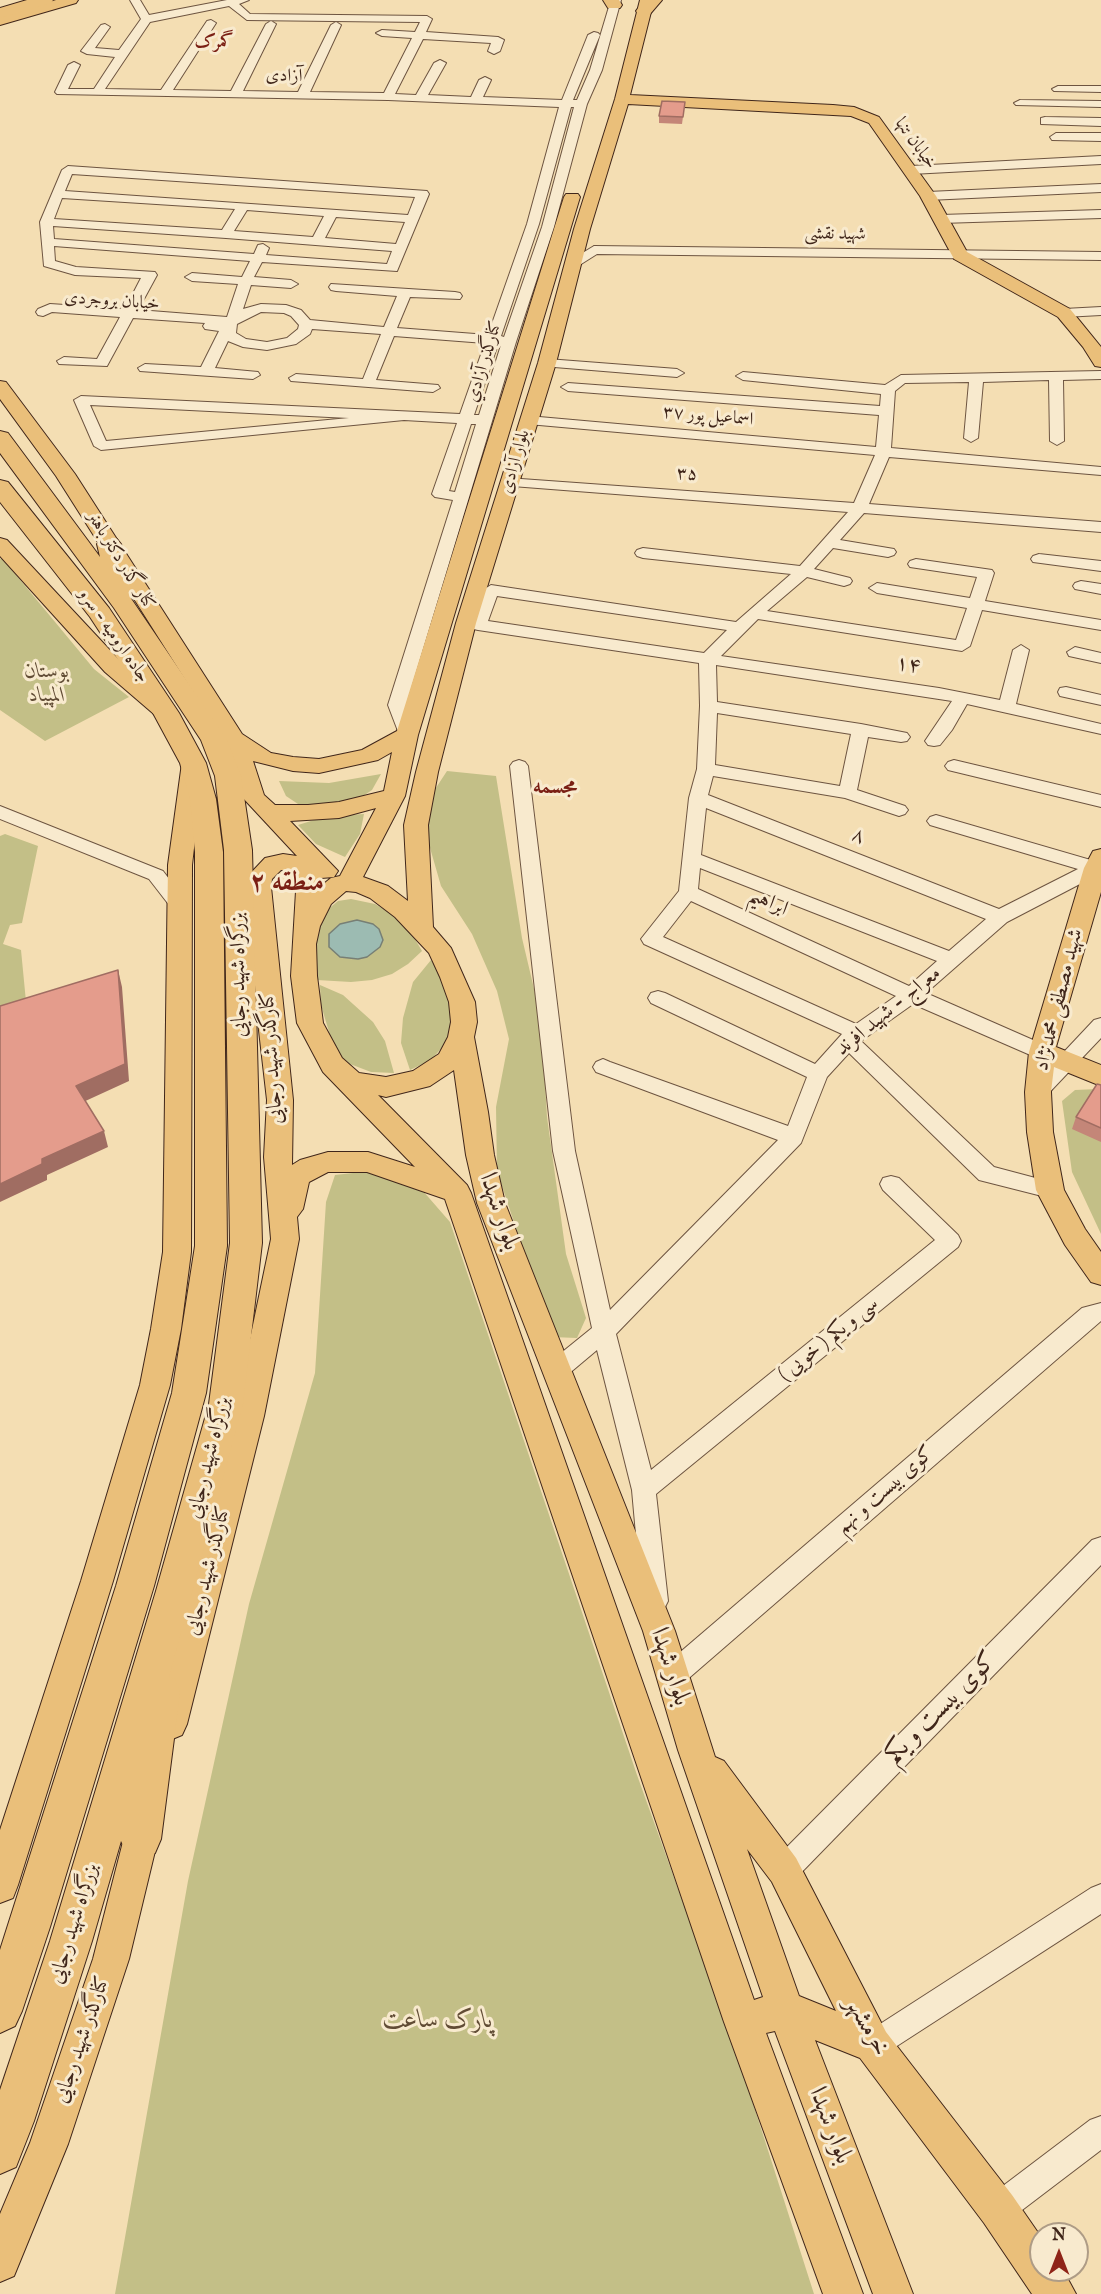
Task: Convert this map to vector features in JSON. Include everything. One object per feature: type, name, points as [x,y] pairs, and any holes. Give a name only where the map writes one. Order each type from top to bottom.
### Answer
[{"type":"highway","points":[[0,13],[45,0]]},
{"type":"highway","name":"جاده ارومیه - سرو","points":[[0,438],[124,605],[214,747],[203,799]]},
{"type":"highway","name":"جاده ارومیه - سرو","points":[[0,487],[100,613],[166,713],[214,747]]},
{"type":"highway","points":[[110,544],[124,605]]},
{"type":"highway","name":"بزرگراه شهید رجایی","points":[[0,2151],[71,1941],[175,1591],[226,1404],[246,1242],[238,850],[228,776],[214,747]]},
{"type":"highway","name":"بزرگراه شهید رجایی","points":[[0,2011],[135,1586],[189,1393],[211,1246],[209,852],[203,799]]},
{"type":"highway","points":[[141,1839],[175,1591]]},
{"type":"main road","points":[[0,21],[71,0]]},
{"type":"main road","name":"بلوار آزادی","points":[[421,928],[416,825],[427,772],[472,624],[528,420],[547,363],[573,263],[591,240],[622,99],[631,2]]},
{"type":"main road","name":"بلوار آزادی","points":[[343,884],[394,796],[408,735],[517,347],[592,111],[631,2]]},
{"type":"main road","name":"خیابان تنها","points":[[622,99],[854,112],[874,120],[928,196],[957,250]]},
{"type":"main road","points":[[957,250],[1064,313],[1096,345],[1101,362]]},
{"type":"main road","name":"کنار گذر دکتر باهنر","points":[[0,386],[65,474],[110,544],[214,747]]},
{"type":"main road","points":[[0,544],[113,666],[166,713]]},
{"type":"main road","points":[[214,747],[265,759],[319,766],[370,755],[408,735]]},
{"type":"main road","points":[[214,747],[254,798],[343,884]]},
{"type":"main road","points":[[0,1885],[97,1581],[155,1385],[166,1329],[177,1252],[180,905],[168,870],[214,747]]},
{"type":"main road","points":[[269,813],[339,810],[394,796]]},
{"type":"main road","name":"کنارگذر شهید رجایی","points":[[0,2262],[48,2144],[103,1981],[249,1416],[285,1239],[278,1157],[280,1100],[270,1022],[259,887],[260,876],[273,864],[295,863],[304,866],[309,873],[308,926]]},
{"type":"main road","name":"شهید مصطفی محمدنژاد","points":[[1098,863],[1042,1052],[1038,1092],[1040,1132],[1050,1190],[1075,1237],[1101,1274]]},
{"type":"main road","points":[[343,884],[359,884],[379,892],[404,911],[421,928],[439,948],[453,977],[462,1002],[464,1022],[461,1037],[448,1062],[421,1079],[387,1087],[369,1085],[344,1077],[332,1065],[310,1023],[304,976],[304,944],[308,926],[321,899],[343,884]]},
{"type":"main road","name":"بلوار شهدا","points":[[461,1037],[475,1112],[480,1155],[491,1203],[558,1369],[658,1631],[695,1750],[785,2009],[893,2294]]},
{"type":"main road","points":[[1042,1052],[1101,1076]]},
{"type":"main road","name":"بلوار شهدا","points":[[344,1077],[458,1193],[743,2022],[843,2294]]},
{"type":"main road","points":[[285,1239],[290,1201],[297,1176],[319,1164],[347,1160],[368,1162],[409,1174],[458,1193]]},
{"type":"main road","name":"خرمشهر","points":[[695,1750],[784,1870],[873,2045],[998,2209],[1056,2294]]},
{"type":"main road","points":[[743,2022],[785,2009],[873,2045]]},
{"type":"street","points":[[135,0],[146,19]]},
{"type":"street","points":[[97,92],[146,19],[238,2],[247,17],[427,19],[388,97]]},
{"type":"street","name":"کنارگذر آزادي","points":[[408,735],[397,705],[486,420],[517,347],[565,160],[592,111],[596,70],[609,27],[631,2]]},
{"type":"street","points":[[165,93],[211,23]]},
{"type":"street","points":[[235,95],[271,24]]},
{"type":"street","points":[[302,96],[336,25]]},
{"type":"street","points":[[105,27],[87,51],[123,54]]},
{"type":"street","points":[[462,497],[440,494],[533,224],[549,159],[566,104],[595,32],[609,27]]},
{"type":"street","points":[[382,33],[498,40],[494,51]]},
{"type":"street","points":[[420,98],[440,63]]},
{"type":"street","name":"آزادی","points":[[74,65],[61,92],[476,100],[566,104],[592,111]]},
{"type":"street","points":[[579,70],[596,70]]},
{"type":"street","points":[[476,100],[485,80]]},
{"type":"street","points":[[1048,88],[1101,89]]},
{"type":"street","points":[[1056,137],[1101,136],[1098,122],[1087,104],[1083,89]]},
{"type":"street","points":[[1020,103],[1101,104]]},
{"type":"street","points":[[1045,121],[1098,122]]},
{"type":"street","points":[[549,159],[565,160]]},
{"type":"street","points":[[911,170],[1101,160]]},
{"type":"street","points":[[48,242],[392,268],[423,194],[68,170],[46,222],[49,262],[75,271],[150,275],[102,363],[64,361]]},
{"type":"street","points":[[271,207],[281,184]]},
{"type":"street","points":[[928,196],[1101,188]]},
{"type":"street","points":[[58,194],[271,207],[412,219]]},
{"type":"street","points":[[226,234],[243,206]]},
{"type":"street","points":[[317,241],[332,213]]},
{"type":"street","points":[[941,219],[1101,214]]},
{"type":"street","points":[[46,222],[399,248]]},
{"type":"street","points":[[206,372],[230,324],[246,280],[269,237]]},
{"type":"street","name":"شهید نقشی","points":[[591,240],[1101,256]]},
{"type":"street","name":"شهید نقشی","points":[[957,250],[1101,247]]},
{"type":"street","points":[[192,277],[291,284]]},
{"type":"street","points":[[336,287],[454,296]]},
{"type":"street","points":[[368,382],[405,292]]},
{"type":"street","points":[[274,308],[296,313],[305,327],[291,341],[279,345],[254,346],[234,339],[229,334],[230,324],[249,311],[274,308]]},
{"type":"street","points":[[1064,313],[1101,311]]},
{"type":"street","name":"خیابان بروجردی","points":[[126,317],[230,324]]},
{"type":"street","points":[[305,327],[517,347]]},
{"type":"street","points":[[547,363],[677,373]]},
{"type":"street","points":[[145,368],[253,375]]},
{"type":"street","points":[[1050,1190],[987,1174],[852,1037],[651,939],[688,892],[699,798],[706,769],[709,706],[707,660],[739,627],[804,571],[860,508],[884,453],[888,390],[901,379],[1101,375]]},
{"type":"street","points":[[743,376],[888,390]]},
{"type":"street","points":[[1056,377],[1057,441]]},
{"type":"street","points":[[296,378],[433,388]]},
{"type":"street","points":[[971,438],[976,378]]},
{"type":"street","points":[[568,387],[886,411]]},
{"type":"street","points":[[400,417],[101,446],[81,400],[486,420]]},
{"type":"street","points":[[245,409],[252,432]]},
{"type":"street","name":"اسماعیل پور ۳۷","points":[[528,420],[1101,471]]},
{"type":"street","name":"۳۵","points":[[512,482],[1101,527]]},
{"type":"street","points":[[828,543],[888,552]]},
{"type":"street","points":[[644,554],[804,571],[844,581]]},
{"type":"street","points":[[1039,559],[1101,566]]},
{"type":"street","points":[[756,614],[962,646],[986,573],[916,564]]},
{"type":"street","points":[[1081,586],[1101,589]]},
{"type":"street","points":[[877,588],[1101,625]]},
{"type":"street","points":[[472,624],[490,590],[739,627]]},
{"type":"street","name":"۱۴","points":[[472,624],[962,698],[1007,706],[1101,729]]},
{"type":"street","points":[[1007,706],[1021,650]]},
{"type":"street","points":[[1074,652],[1101,658]]},
{"type":"street","points":[[1066,692],[1101,700]]},
{"type":"street","points":[[934,741],[946,726],[962,698]]},
{"type":"street","points":[[709,706],[901,737]]},
{"type":"street","points":[[847,793],[861,729]]},
{"type":"street","points":[[519,766],[564,1151],[604,1331],[644,1490],[658,1631]]},
{"type":"street","points":[[954,766],[1101,801]]},
{"type":"street","points":[[706,769],[847,793],[899,810]]},
{"type":"street","name":"۸","points":[[699,798],[1000,917]]},
{"type":"street","points":[[0,812],[168,870]]},
{"type":"street","points":[[936,821],[1098,863]]},
{"type":"street","points":[[691,858],[952,960]]},
{"type":"street","name":"معراج - شهید افرند","points":[[558,1369],[604,1331],[794,1137],[818,1074],[852,1037],[911,995],[1000,917],[1098,863]]},
{"type":"street","name":"ابراهیم","points":[[688,892],[911,995],[1042,1052]]},
{"type":"street","points":[[658,998],[818,1074]]},
{"type":"street","points":[[1038,1092],[1101,1025]]},
{"type":"street","points":[[603,1066],[794,1137]]},
{"type":"street","name":"سی و یکم ( خویی )","points":[[644,1490],[950,1241],[891,1184]]},
{"type":"street","name":"کوی بیست و نهم","points":[[673,1675],[1090,1315],[1101,1312]]},
{"type":"street","name":"کوی بیست و یکم","points":[[784,1870],[1101,1548]]},
{"type":"street","points":[[873,2045],[1101,1898]]},
{"type":"street","points":[[998,2209],[1101,2131]]},
{"type":"green space","name":"بوستان المپیاد","points":[[2,558],[94,669],[129,697],[45,741],[0,710],[0,559]]},
{"type":"green space","points":[[447,771],[496,776],[522,938],[535,993],[543,1048],[547,1117],[566,1254],[586,1318],[577,1338],[552,1337],[497,1171],[496,1107],[509,1039],[497,991],[472,934],[441,886],[424,827],[430,797]]},
{"type":"green space","points":[[381,774],[372,790],[354,802],[328,805],[298,804],[286,796],[279,781],[329,783]]},
{"type":"green space","points":[[364,814],[360,834],[345,857],[316,844],[298,825],[327,816]]},
{"type":"green space","points":[[5,834],[38,846],[22,923],[10,925],[3,944],[21,950],[27,1012],[0,1021],[0,836]]},
{"type":"green space","points":[[351,899],[375,904],[397,917],[409,929],[422,951],[392,974],[372,980],[351,982],[317,980],[313,958],[321,915],[338,901]]},
{"type":"green space","points":[[431,960],[445,983],[452,1015],[452,1036],[431,1060],[410,1070],[401,1043],[403,1018],[413,982]]},
{"type":"green space","points":[[320,985],[343,995],[373,1022],[385,1041],[394,1073],[371,1072],[350,1064],[335,1052],[321,1005]]},
{"type":"green space","points":[[1075,1090],[1101,1090],[1101,1234],[1072,1172],[1062,1101]]},
{"type":"green space","name":"پارک ساعت","points":[[371,1171],[423,1191],[450,1222],[637,1775],[734,2044],[814,2294],[115,2294],[188,1881],[249,1604],[315,1373],[326,1202],[335,1175]]},
{"type":"water","points":[[357,920],[373,924],[379,929],[383,940],[380,947],[367,957],[358,959],[340,957],[329,947],[329,934],[340,924]]},
{"type":"building","points":[[662,101],[685,102],[683,117],[659,116]]},
{"type":"building","points":[[118,970],[125,1064],[76,1086],[104,1131],[42,1159],[42,1164],[0,1184],[0,1006]]},
{"type":"building","points":[[1097,1084],[1101,1085],[1101,1128],[1076,1117]]},
{"type":"district","name":"گمرک","points":[[214,43]]},
{"type":"district","name":"مجسمه","points":[[555,788]]},
{"type":"district","name":"منطقه ۲","points":[[287,884]]}]
